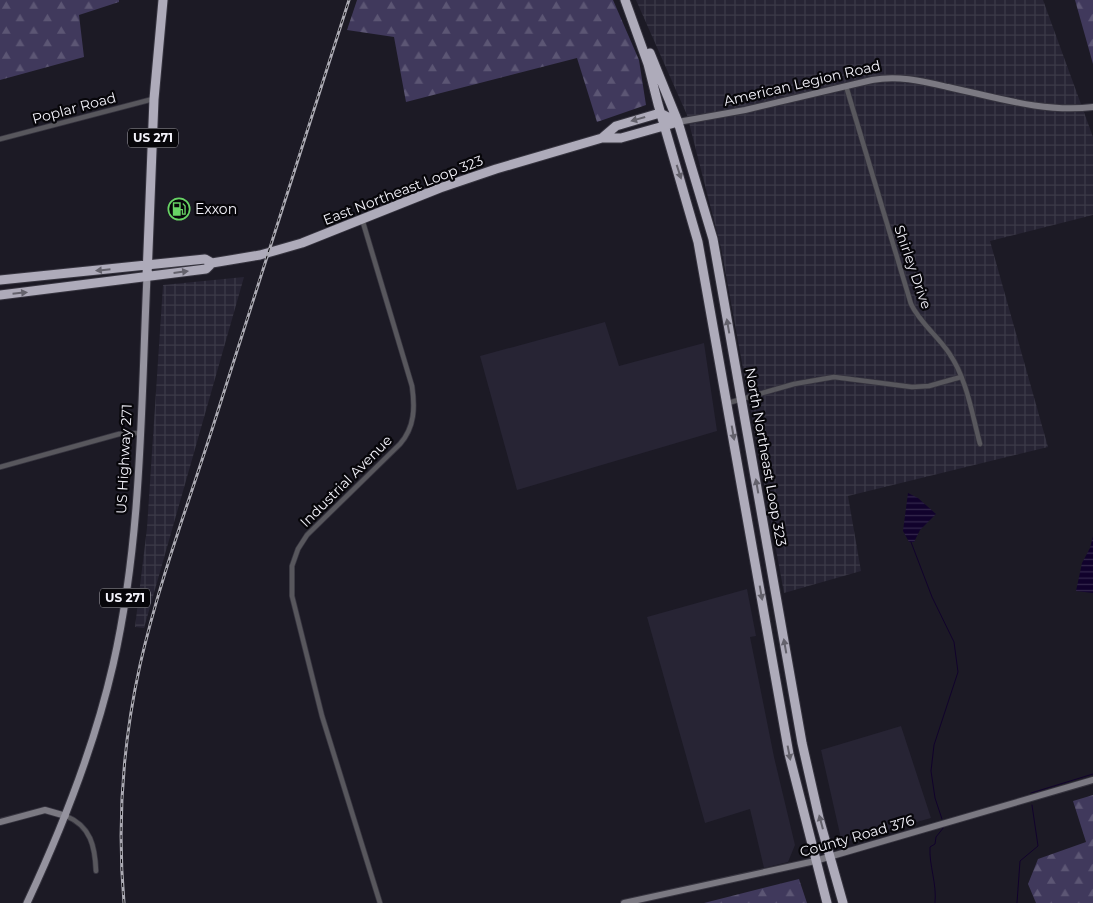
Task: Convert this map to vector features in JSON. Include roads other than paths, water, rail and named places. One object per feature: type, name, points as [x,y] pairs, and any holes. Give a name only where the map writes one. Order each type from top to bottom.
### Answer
[{"type":"highway","name":"US Highway 271","points":[[147,276],[154,99],[162,0]]},
{"type":"highway","name":"North Northeast Loop 323","points":[[625,0],[650,69],[660,113],[698,242],[792,768],[827,903]]},
{"type":"highway","name":"North Northeast Loop 323","points":[[635,24],[642,35],[678,122],[713,240],[808,773],[843,903]]},
{"type":"highway","points":[[660,113],[678,122]]},
{"type":"highway","name":"East Northeast Loop 323","points":[[602,138],[616,126],[660,113]]},
{"type":"highway","name":"American Legion Road","points":[[664,125],[678,122]]},
{"type":"highway","name":"East Northeast Loop 323","points":[[0,295],[206,269],[212,263],[284,248],[460,181],[602,138],[621,138],[664,125]]},
{"type":"highway","points":[[698,242],[713,240]]},
{"type":"highway","name":"East Northeast Loop 323","points":[[0,280],[205,259],[212,263]]},
{"type":"highway","points":[[39,277],[40,291]]},
{"type":"highway","points":[[736,453],[751,451]]},
{"type":"highway","points":[[775,674],[789,672]]},
{"type":"main road","name":"US Highway 271","points":[[27,903],[66,816],[90,750],[118,642],[132,553],[147,276]]},
{"type":"street","name":"American Legion Road","points":[[678,122],[734,113],[879,78],[901,77],[1042,107],[1093,107]]},
{"type":"street","name":"Shirley Drive","points":[[846,86],[911,304],[919,319],[949,353],[961,377],[980,444]]},
{"type":"street","name":"Poplar Road","points":[[0,140],[154,99]]},
{"type":"street","name":"Industrial Avenue","points":[[362,219],[412,386],[415,405],[412,422],[408,434],[400,444],[307,535],[296,554],[291,580],[307,661],[380,903]]},
{"type":"street","points":[[728,403],[794,384],[834,377],[912,388],[939,384],[961,377]]},
{"type":"street","points":[[0,467],[114,436],[139,433]]},
{"type":"street","name":"County Road 376","points":[[624,903],[815,861],[1093,780]]},
{"type":"street","points":[[0,822],[45,810],[66,816],[80,824],[89,835],[94,848],[96,872]]},
{"type":"waterway","points":[[911,542],[932,597],[954,642],[958,672],[934,745],[931,771],[935,798],[942,819]]},
{"type":"waterway","points":[[1031,793],[1093,774]]},
{"type":"waterway","points":[[1017,903],[1020,861],[1038,846],[1032,805]]},
{"type":"waterway","points":[[935,903],[930,847],[935,844],[936,837],[944,827]]},
{"type":"railway","points":[[124,903],[121,843],[123,783],[129,723],[140,665],[156,602],[175,540],[349,0]]},
{"type":"place","name":"Exxon","points":[[179,209]]}]
